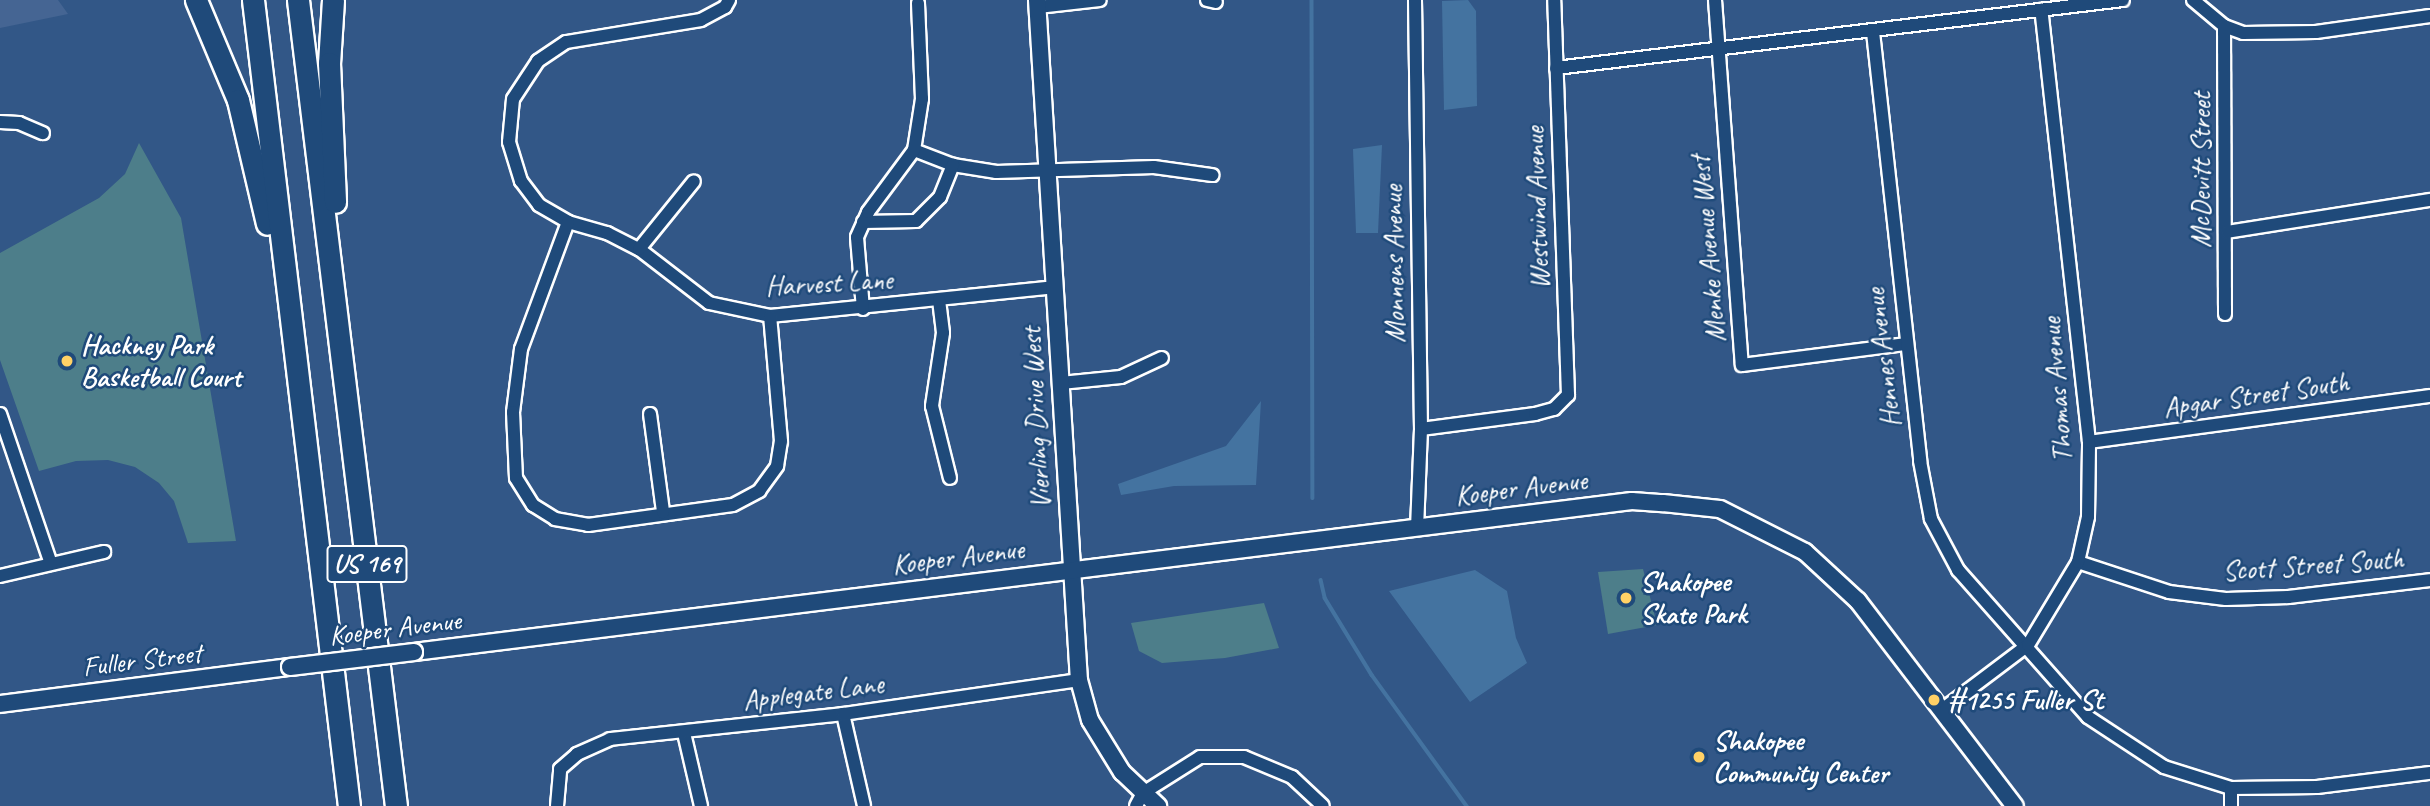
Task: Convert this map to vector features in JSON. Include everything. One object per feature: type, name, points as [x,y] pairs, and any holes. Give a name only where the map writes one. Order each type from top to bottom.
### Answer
[{"type":"highway","points":[[195,0],[238,100],[294,339]]},
{"type":"highway","name":"US 169","points":[[253,0],[349,806]]},
{"type":"highway","name":"US 169","points":[[298,0],[396,806]]},
{"type":"highway","points":[[333,0],[329,64],[339,265],[337,323]]},
{"type":"street","name":"Harvest Lane","points":[[729,0],[725,8],[701,20],[566,42],[538,61],[513,99],[509,142],[521,181],[539,205],[568,222],[607,233],[639,249],[709,303],[770,316],[863,309],[1054,286]]},
{"type":"street","points":[[1038,3],[1100,0]]},
{"type":"street","name":"Monnens Avenue","points":[[1415,0],[1421,429],[1417,527]]},
{"type":"street","name":"Westwind Avenue","points":[[1421,429],[1554,409],[1568,395],[1554,0]]},
{"type":"street","points":[[1715,0],[1716,49]]},
{"type":"street","points":[[1556,68],[2123,0]]},
{"type":"street","points":[[2193,0],[2213,6],[2224,26],[2242,33],[2316,32],[2430,16]]},
{"type":"street","name":"Vierling Drive West","points":[[1038,3],[1079,680],[1090,720],[1122,772],[1140,799],[1158,806]]},
{"type":"street","points":[[863,309],[857,237],[863,222],[914,150],[922,99],[918,4]]},
{"type":"street","name":"Thomas Avenue","points":[[1943,709],[2028,645],[2078,562],[2088,517],[2089,442],[2040,10]]},
{"type":"street","name":"McDevitt Street","points":[[2224,26],[2227,232],[2225,314]]},
{"type":"street","name":"Hennes Avenue","points":[[1872,32],[1906,344],[1931,519],[1958,570],[2028,645],[2088,717],[2164,767],[2231,788],[2317,787],[2430,773]]},
{"type":"street","name":"Menke Avenue West","points":[[1716,49],[1742,365],[1906,344]]},
{"type":"street","points":[[0,122],[19,123],[43,133]]},
{"type":"street","points":[[914,150],[953,165],[996,172],[1154,167],[1212,175]]},
{"type":"street","points":[[863,222],[916,221],[940,197],[953,165]]},
{"type":"street","points":[[639,249],[694,181]]},
{"type":"street","points":[[2227,232],[2430,200]]},
{"type":"street","points":[[568,222],[521,349],[513,412],[516,478],[533,505],[555,519],[588,525],[663,512],[733,505],[759,491],[777,466],[781,441],[770,316]]},
{"type":"street","points":[[939,300],[943,333],[932,406],[950,478]]},
{"type":"street","points":[[1061,383],[1121,377],[1162,358]]},
{"type":"street","name":"Apgar Street South","points":[[2089,442],[2430,396]]},
{"type":"street","points":[[0,414],[51,564]]},
{"type":"street","points":[[650,414],[663,512]]},
{"type":"street","name":"Koeper Avenue","points":[[290,667],[1632,501],[1720,509],[1805,552],[1858,601],[2015,806]]},
{"type":"street","points":[[0,576],[104,552]]},
{"type":"street","name":"Scott Street South","points":[[2078,562],[2169,592],[2226,599],[2288,597],[2430,580]]},
{"type":"street","name":"Fuller Street","points":[[0,704],[290,667]]},
{"type":"street","name":"Applegate Lane","points":[[557,806],[560,769],[577,754],[610,738],[684,733],[843,714],[1079,680]]},
{"type":"street","points":[[843,714],[864,806]]},
{"type":"street","points":[[684,733],[701,806]]},
{"type":"street","points":[[1140,799],[1200,757],[1244,757],[1292,777],[1323,806]]},
{"type":"street","points":[[2231,788],[2231,806]]},
{"type":"shaded area","points":[[0,0],[58,0],[68,14],[0,28]]},
{"type":"shaded area","points":[[1468,0],[1476,11],[1477,106],[1444,110],[1442,1]]},
{"type":"shaded area","points":[[1382,145],[1378,233],[1356,233],[1353,149]]},
{"type":"shaded area","points":[[1261,401],[1256,485],[1174,486],[1121,495],[1118,484],[1226,446]]},
{"type":"shaded area","points":[[1475,570],[1507,591],[1516,638],[1527,663],[1470,702],[1389,591]]},
{"type":"green space","points":[[139,143],[181,218],[236,541],[188,543],[174,501],[159,483],[135,467],[108,460],[76,461],[39,471],[0,360],[0,253],[99,198],[125,174]]},
{"type":"green space","name":"Shakopee Skate Park","points":[[1643,569],[1657,625],[1608,634],[1598,572]]},
{"type":"green space","points":[[1264,603],[1279,648],[1225,658],[1162,663],[1139,651],[1131,623]]},
{"type":"waterway","points":[[1312,0],[1313,498]]},
{"type":"waterway","points":[[1321,580],[1325,598],[1372,675],[1467,806]]},
{"type":"place","name":"Hackney Park Basketball Court","points":[[67,361]]},
{"type":"place","name":"Shakopee Skate Park","points":[[1626,598]]},
{"type":"place","name":"#1255 Fuller St","points":[[1934,700]]},
{"type":"place","name":"Shakopee Community Center","points":[[1699,757]]}]
